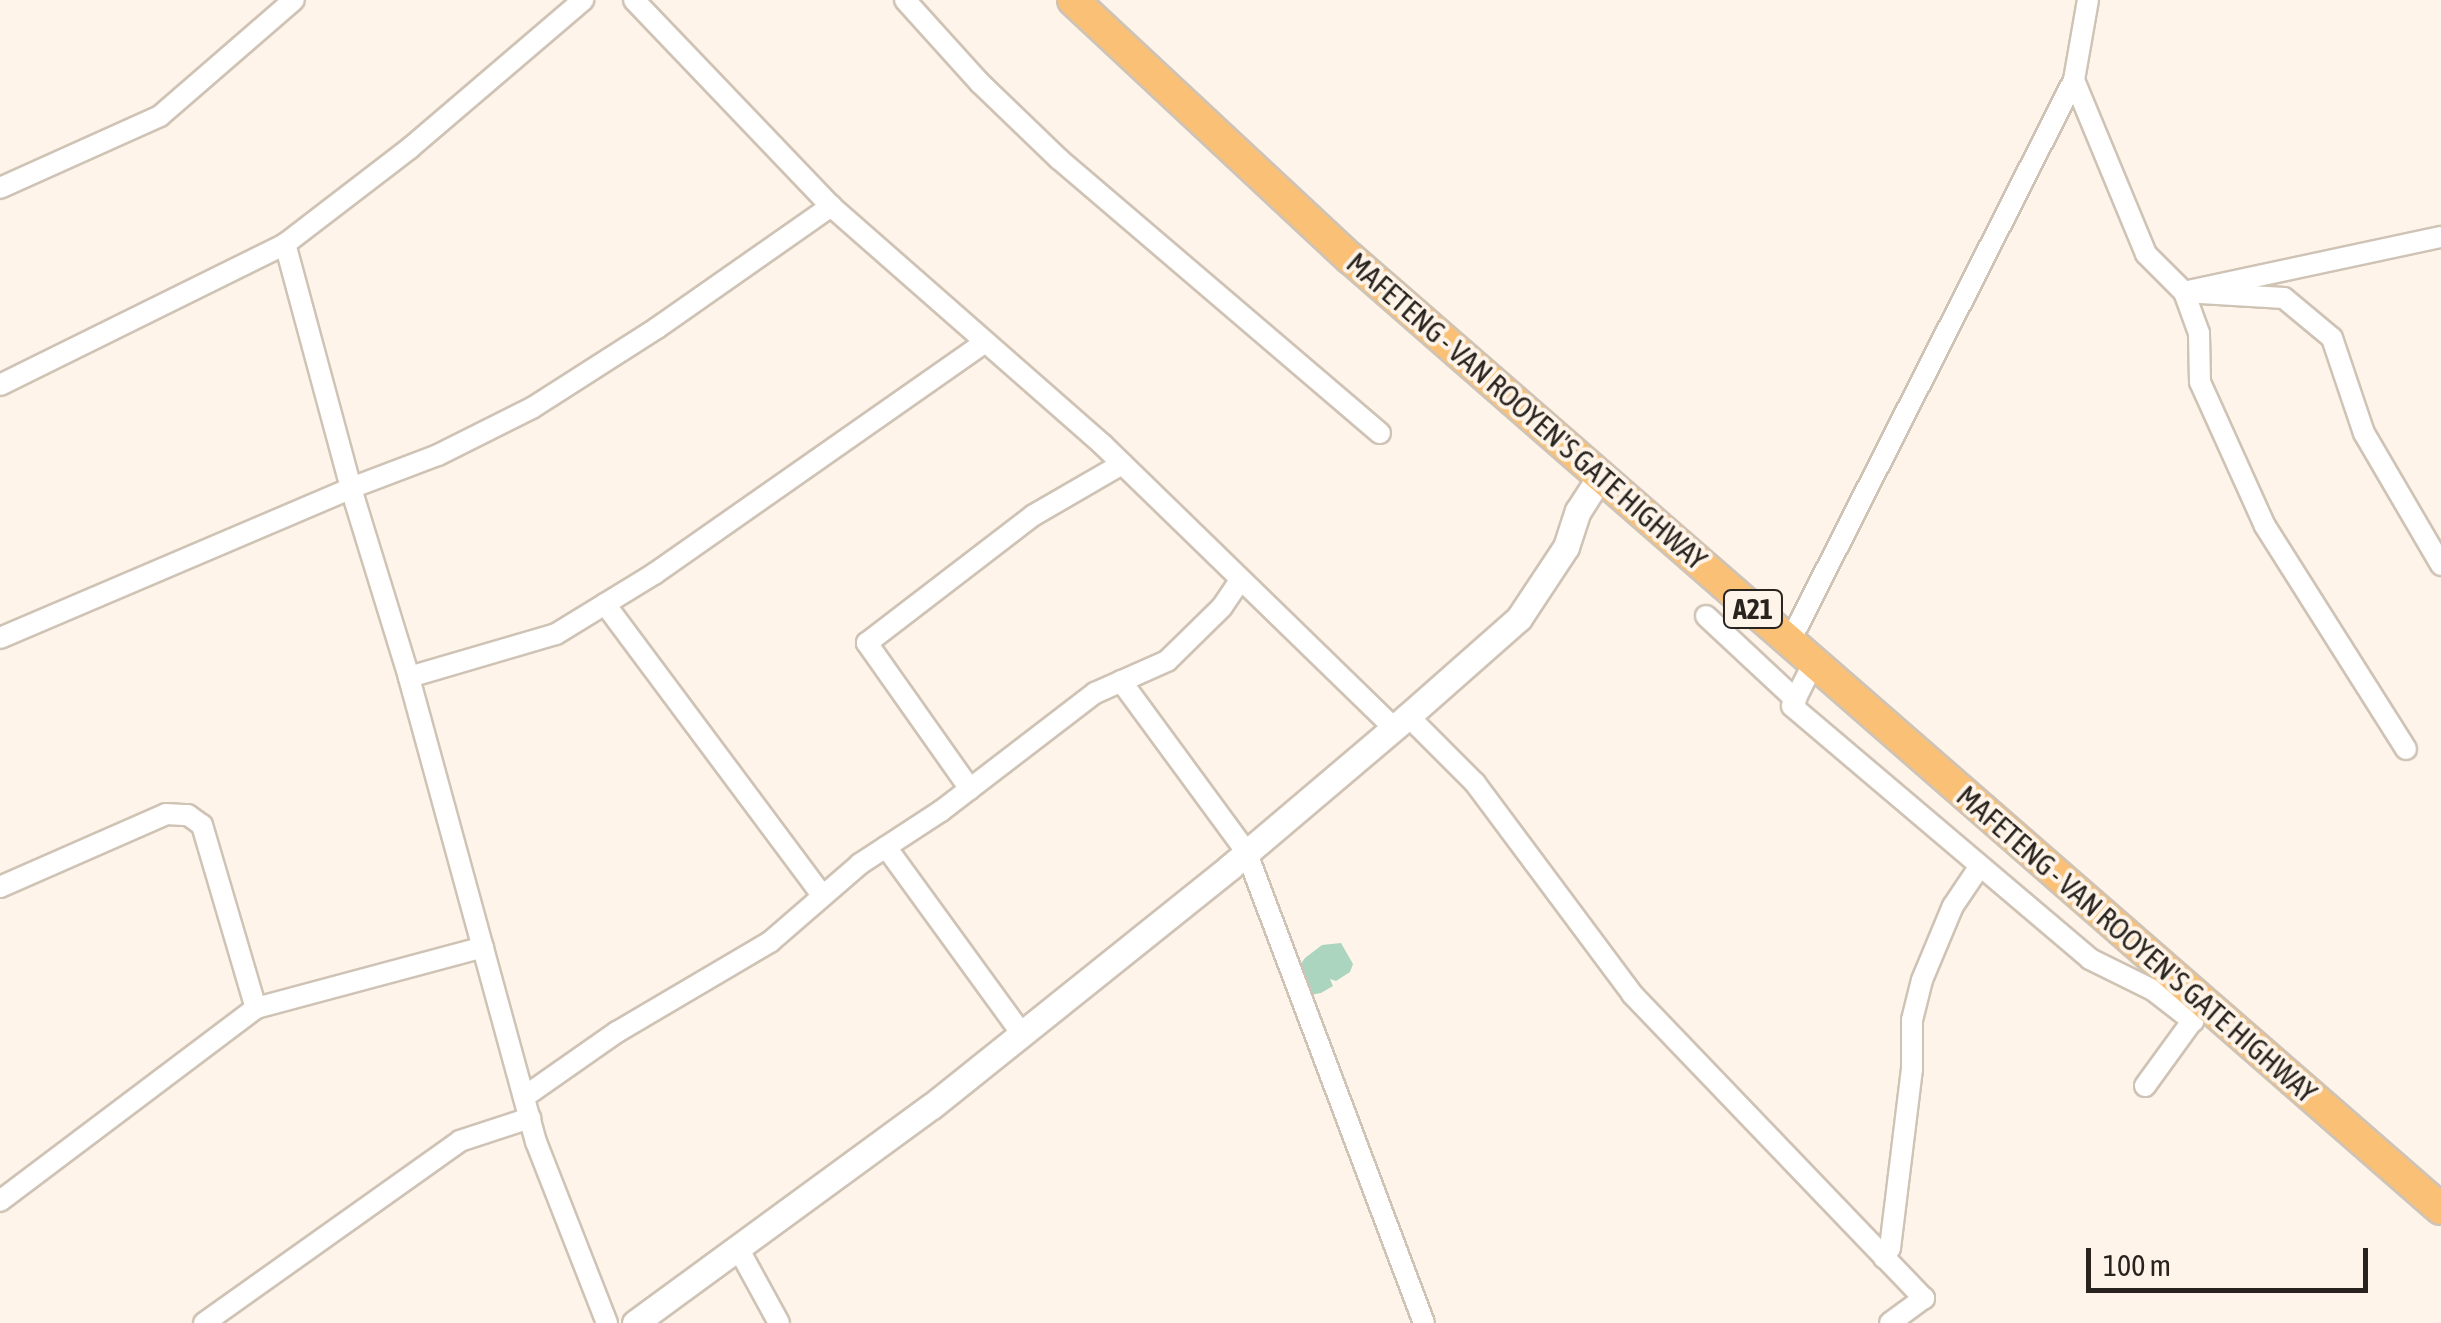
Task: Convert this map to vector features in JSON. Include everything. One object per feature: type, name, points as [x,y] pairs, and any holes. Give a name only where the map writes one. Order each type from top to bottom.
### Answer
[{"type":"main road","name":"MAFETENG - VAN ROOYEN'S GATE HIGHWAY","points":[[1073,0],[1350,258],[1814,662],[2198,1012],[2439,1205]]},
{"type":"street","points":[[0,188],[160,116],[294,0]]},
{"type":"street","points":[[0,385],[284,244],[410,148],[583,0]]},
{"type":"street","points":[[634,0],[831,206],[1122,464],[1240,580],[1476,783],[1632,994],[1924,1298],[1918,1316],[1890,1323]]},
{"type":"street","points":[[905,0],[980,83],[1059,160],[1380,433]]},
{"type":"street","points":[[1790,641],[2074,80],[2088,0]]},
{"type":"street","points":[[2074,80],[2146,254],[2184,292],[2199,333],[2200,382],[2265,526],[2406,750]]},
{"type":"street","points":[[0,638],[350,488],[438,455],[532,408],[657,328],[831,206]]},
{"type":"street","points":[[2184,292],[2441,237]]},
{"type":"street","points":[[284,244],[350,488],[409,677],[530,1118],[606,1323]]},
{"type":"street","points":[[2184,292],[2284,298],[2332,338],[2364,433],[2441,565]]},
{"type":"street","points":[[409,677],[556,634],[984,343]]},
{"type":"street","points":[[970,789],[867,643],[1034,515],[1122,464]]},
{"type":"street","points":[[647,1320],[1022,1034],[1519,618],[1566,546],[1578,511],[1601,476]]},
{"type":"street","points":[[524,1097],[617,1032],[770,942],[886,847],[1095,694],[1167,661],[1222,606],[1240,580]]},
{"type":"street","points":[[605,604],[823,896]]},
{"type":"street","points":[[1706,616],[1796,700]]},
{"type":"street","points":[[1814,662],[1792,706],[2090,959],[2198,1012],[2145,1086]]},
{"type":"street","points":[[1121,681],[1246,850],[1424,1323]]},
{"type":"street","points":[[0,886],[166,814],[188,815],[202,824],[256,1008]]},
{"type":"street","points":[[886,847],[1022,1034]]},
{"type":"street","points":[[1884,1258],[1890,1248],[1912,1069],[1912,1020],[1922,980],[1953,906],[1980,866]]},
{"type":"street","points":[[0,1201],[256,1008],[483,948]]},
{"type":"street","points":[[204,1323],[460,1141],[530,1118]]},
{"type":"street","points":[[738,1248],[779,1323]]},
{"type":"green space","points":[[1341,943],[1353,964],[1350,972],[1336,981],[1330,979],[1333,986],[1321,993],[1298,997],[1293,974],[1305,958],[1322,945]]}]
